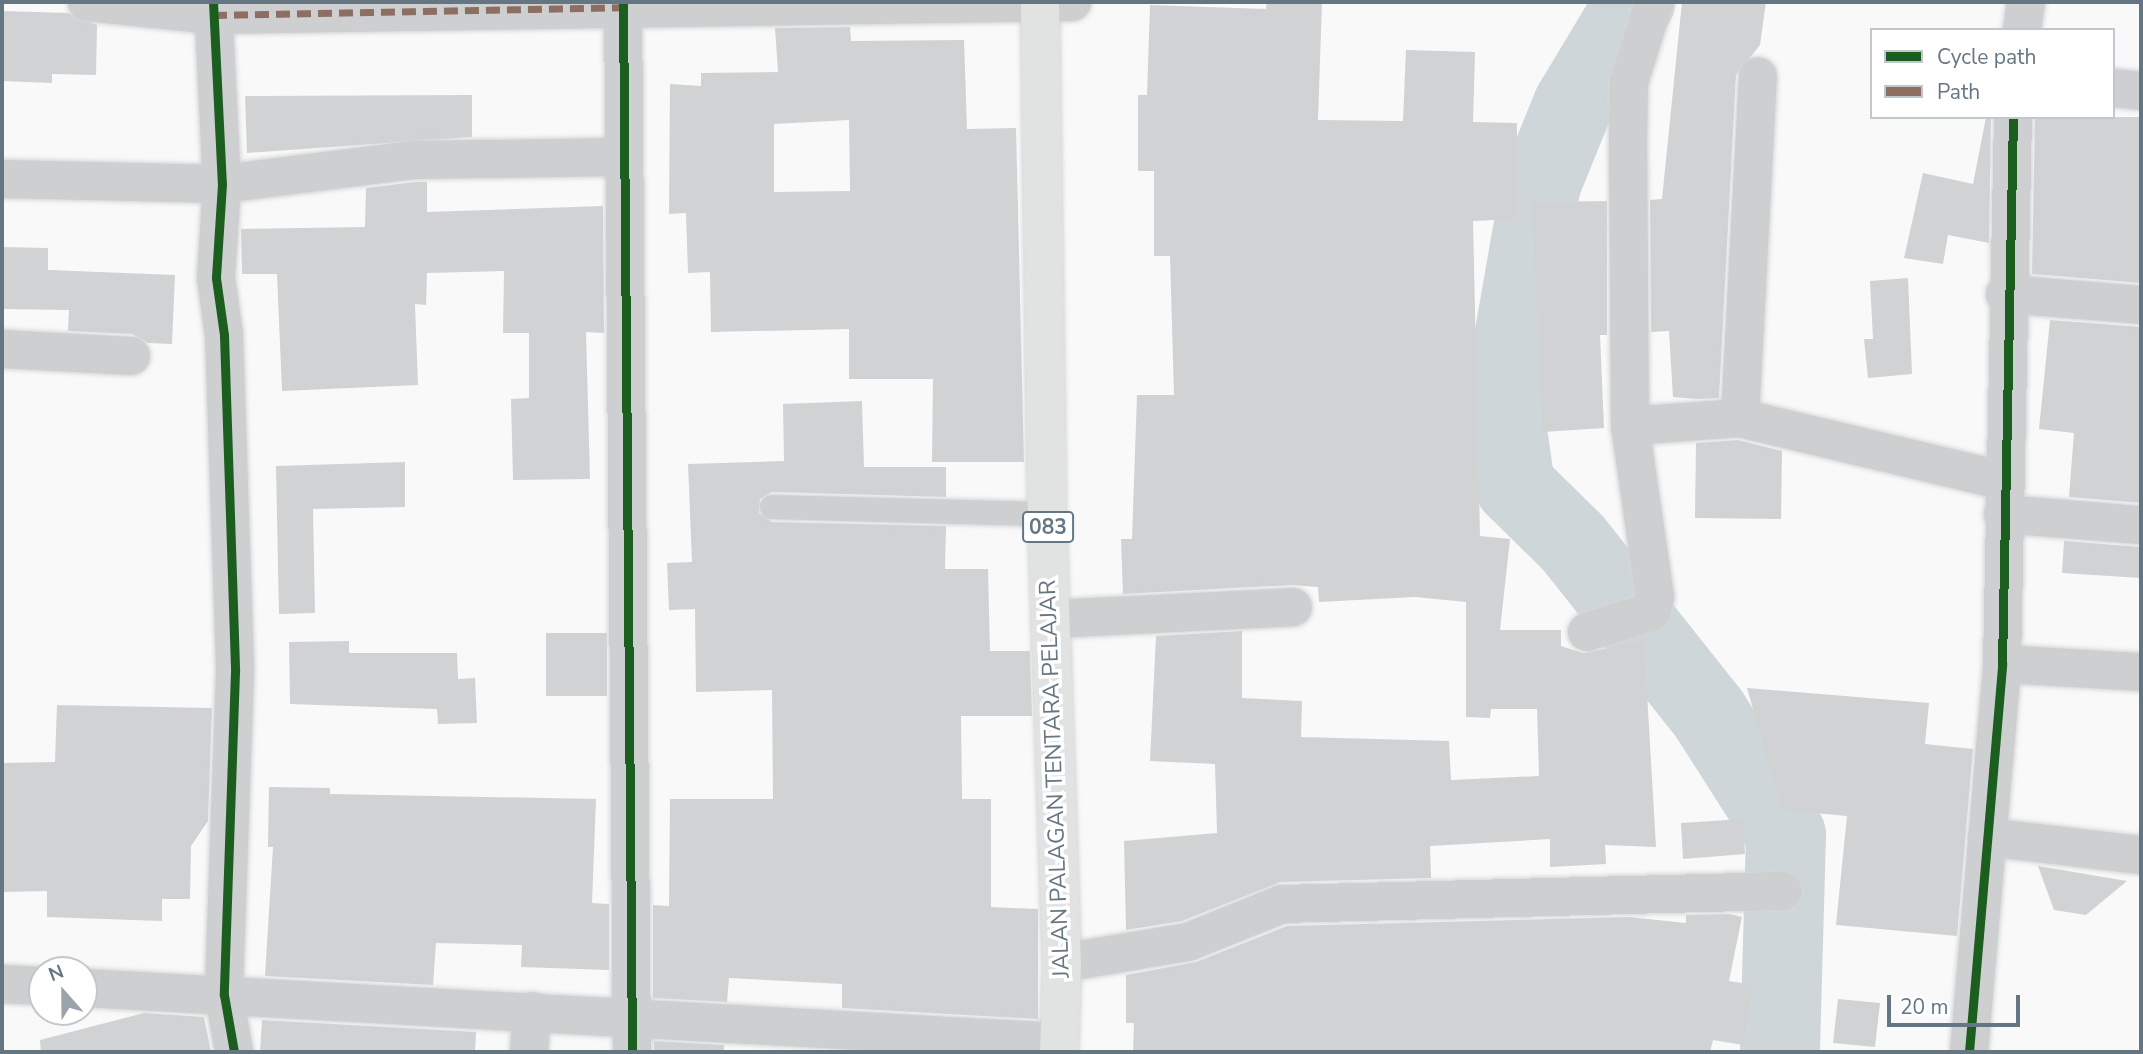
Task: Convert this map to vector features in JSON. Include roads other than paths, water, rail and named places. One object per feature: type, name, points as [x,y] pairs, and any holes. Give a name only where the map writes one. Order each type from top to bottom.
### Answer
[{"type":"main road","name":"JALAN PALAGAN TENTARA PELAJAR","points":[[1040,2],[1047,514],[1062,963],[1059,1047]]},
{"type":"street","points":[[87,2],[214,8],[1072,2]]},
{"type":"street","points":[[1596,631],[1651,612],[1655,579],[1630,426],[1629,82],[1654,2]]},
{"type":"street","points":[[2022,28],[2026,2]]},
{"type":"street","points":[[623,4],[620,157],[633,1034]]},
{"type":"street","points":[[214,8],[222,184],[216,278],[224,335],[235,672],[224,995],[234,1052]]},
{"type":"street","points":[[1740,418],[1758,76]]},
{"type":"street","points":[[2115,88],[2141,91]]},
{"type":"street","points":[[1969,1052],[2001,664],[2005,294],[2013,119]]},
{"type":"street","points":[[2,180],[222,184],[413,160],[620,157]]},
{"type":"street","points":[[2005,294],[2141,305]]},
{"type":"street","points":[[2,349],[131,356]]},
{"type":"street","points":[[1630,426],[1740,418],[2004,498],[2141,525]]},
{"type":"street","points":[[1051,619],[1293,607]]},
{"type":"street","points":[[2001,664],[2141,672]]},
{"type":"street","points":[[1987,836],[2141,855]]},
{"type":"street","points":[[1062,963],[1188,942],[1282,904],[1783,891]]},
{"type":"street","points":[[2,984],[28,985]]},
{"type":"street","points":[[98,989],[532,1010],[633,1034],[1059,1047]]},
{"type":"street","points":[[529,1052],[532,1010]]},
{"type":"lane","points":[[772,507],[1047,514]]},
{"type":"waterway","points":[[1635,2],[1573,105],[1541,184],[1503,402],[1515,486],[1573,543],[1709,714],[1786,835],[1780,1052]]}]
